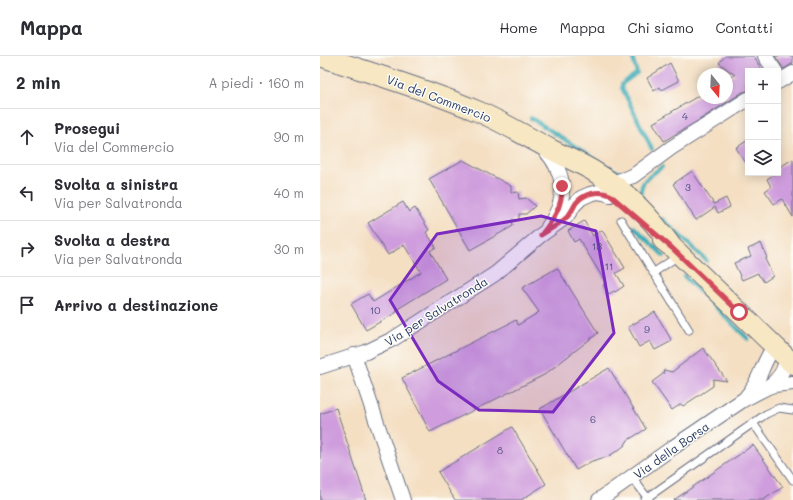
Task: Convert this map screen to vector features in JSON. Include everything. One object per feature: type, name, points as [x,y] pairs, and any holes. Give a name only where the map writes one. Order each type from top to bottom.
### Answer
[{"type":"street","name":"Via del Commercio","points":[[320,56],[410,85],[466,106],[502,122],[545,147],[602,188],[608,187],[631,200],[655,224],[676,251]]},
{"type":"street","points":[[766,56],[775,68]]},
{"type":"street","name":"Via per Salvatronda","points":[[320,367],[393,339],[501,269],[541,235],[566,218],[583,197],[598,192],[604,193],[614,181],[623,180],[633,176],[662,153],[745,101]]},
{"type":"street","name":"Via per Salvatronda","points":[[541,235],[552,221],[558,210],[562,192],[561,176],[557,165],[545,147]]},
{"type":"street","name":"Via per Salvatronda","points":[[631,200],[629,196],[630,189],[643,168]]},
{"type":"street","name":"Via del Commercio","points":[[608,187],[784,356]]},
{"type":"street","points":[[354,355],[403,500]]},
{"type":"street","name":"Via della Borsa","points":[[599,500],[743,400],[768,387],[780,376],[784,366],[784,356],[767,356],[757,382],[743,400]]},
{"type":"street","name":"Via della Borsa","points":[[768,387],[793,384]]},
{"type":"lane","points":[[621,220],[689,330]]},
{"type":"lane","points":[[654,273],[676,251]]},
{"type":"lane","points":[[632,477],[646,499],[766,414],[779,408],[793,410]]},
{"type":"lane","points":[[753,423],[793,480]]},
{"type":"highlighted area","points":[[541,216],[596,231],[614,333],[553,412],[479,410],[438,381],[390,300],[437,234]]},
{"type":"building","points":[[725,56],[754,56],[760,68],[745,68],[745,92],[733,98],[733,76],[735,75],[733,74],[733,68],[726,68],[719,63]]},
{"type":"building","points":[[775,56],[793,56],[793,63],[784,69]]},
{"type":"building","points":[[670,63],[679,81],[662,90],[660,87],[654,91],[647,78]]},
{"type":"building","points":[[697,97],[697,104],[724,104],[664,141],[653,123]]},
{"type":"building","points":[[745,142],[745,162],[736,148]]},
{"type":"building","points":[[793,159],[793,217],[782,199],[774,204],[765,191],[771,187],[767,179],[772,176],[781,176],[781,166]]},
{"type":"building","points":[[463,160],[511,186],[511,193],[518,192],[519,199],[526,198],[535,206],[526,214],[519,214],[519,220],[512,220],[513,226],[470,250],[429,179]]},
{"type":"building","points":[[692,171],[714,204],[726,198],[730,207],[718,213],[715,207],[696,220],[673,184]]},
{"type":"building","points":[[403,202],[409,212],[415,208],[429,230],[426,232],[436,247],[430,251],[446,279],[396,310],[397,312],[366,330],[351,304],[368,294],[373,302],[421,272],[404,245],[388,255],[368,223]]},
{"type":"building","points":[[584,221],[593,236],[602,230],[625,268],[616,273],[624,286],[615,292],[614,291],[609,294],[603,285],[606,283],[579,239],[574,242],[568,231]]},
{"type":"building","points":[[761,243],[767,258],[765,259],[773,276],[764,282],[758,273],[742,280],[734,263],[751,256],[748,249]]},
{"type":"building","points":[[557,268],[598,333],[544,375],[430,432],[402,378],[516,320],[518,325],[539,312],[522,288]]},
{"type":"building","points":[[655,312],[672,341],[655,350],[650,341],[639,347],[628,327]]},
{"type":"building","points":[[703,348],[727,381],[713,379],[713,386],[683,406],[681,404],[672,410],[652,382],[663,374],[664,370],[672,372]]},
{"type":"building","points":[[609,368],[646,429],[628,440],[625,445],[609,456],[592,461],[576,470],[540,409]]},
{"type":"building","points":[[336,408],[366,500],[320,500],[320,414]]},
{"type":"building","points":[[512,427],[546,484],[521,500],[455,500],[438,472]]},
{"type":"building","points":[[753,445],[783,487],[763,500],[674,500]]},
{"type":"waterway","points":[[632,56],[637,73],[622,84],[622,88],[652,149]]},
{"type":"waterway","points":[[531,118],[609,168],[621,173]]},
{"type":"waterway","points":[[642,199],[641,188],[643,184],[649,177],[662,167]]},
{"type":"waterway","points":[[662,219],[707,261]]},
{"type":"waterway","points":[[634,227],[664,256]]},
{"type":"waterway","points":[[684,276],[748,339]]},
{"type":"route","points":[[562,186],[561,203],[558,210],[552,221],[541,235],[566,218],[581,198],[593,193],[601,192],[610,195],[672,248],[739,312]]}]
